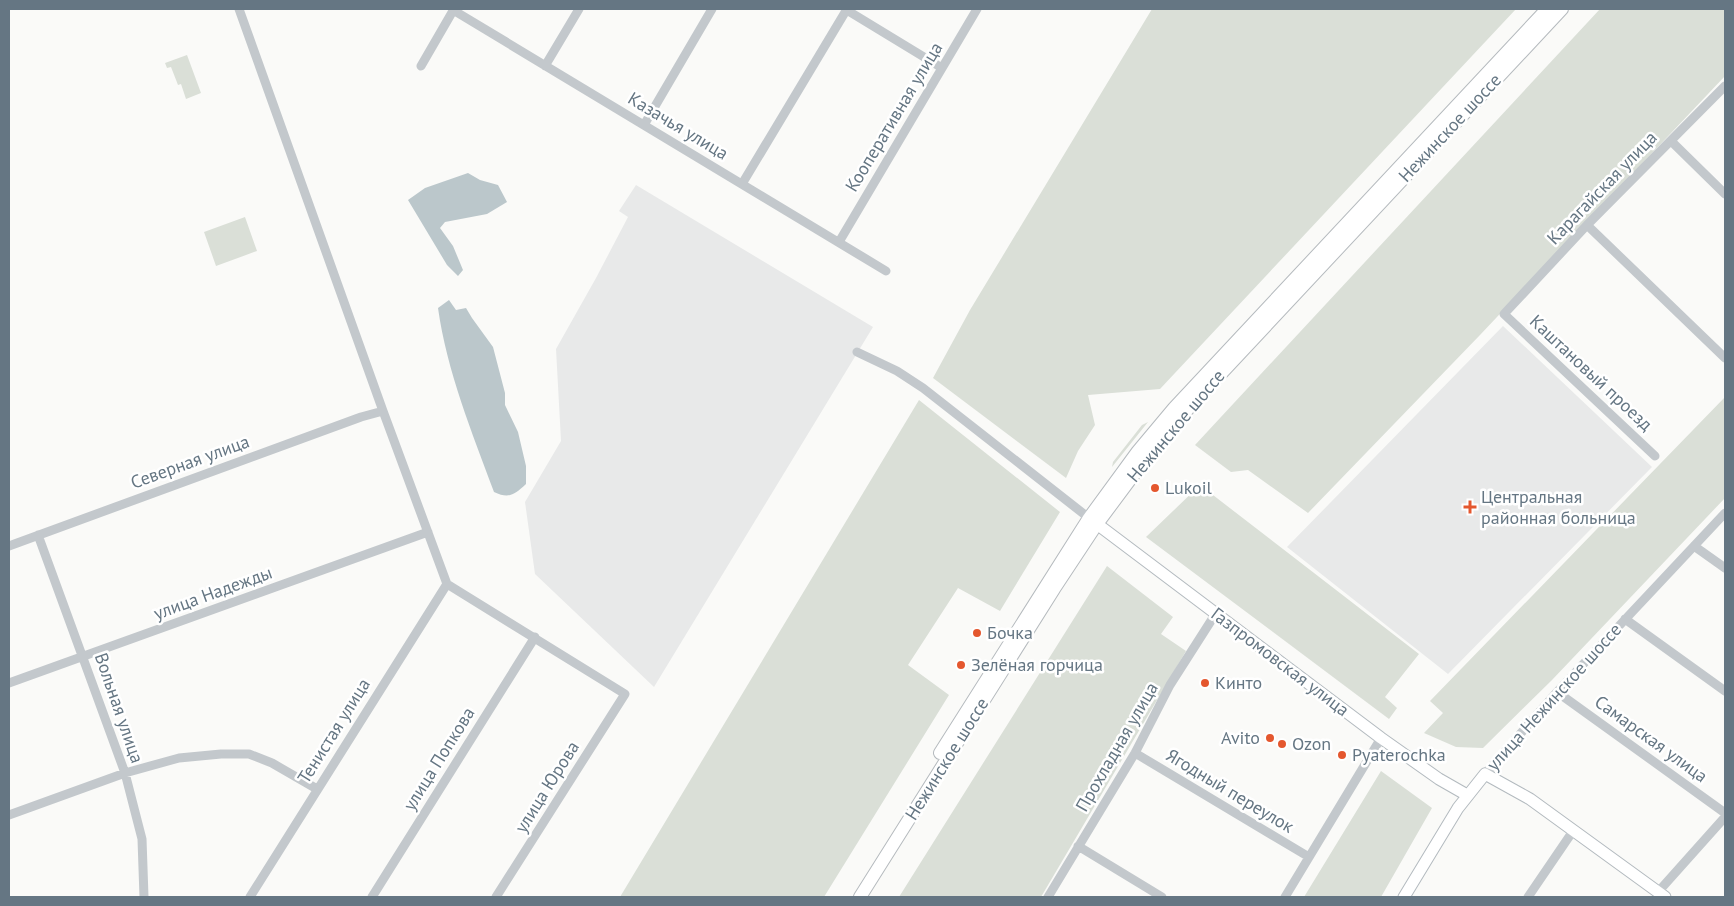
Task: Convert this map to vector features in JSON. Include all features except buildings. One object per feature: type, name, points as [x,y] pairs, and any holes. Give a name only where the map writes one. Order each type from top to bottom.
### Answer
[{"type":"main road","name":"Нежинское шоссе","points":[[860,897],[1054,589],[1093,521],[1138,451],[1174,408],[1547,9]]},
{"type":"main road","name":"Нежинское шоссе","points":[[851,897],[1044,586],[1093,521],[1188,409],[1562,9]]},
{"type":"main road","name":"Газпромовская улица","points":[[1093,521],[1381,738],[1440,779],[1467,795]]},
{"type":"main road","name":"улица Нежинское шоссе","points":[[1404,897],[1467,795],[1484,774]]},
{"type":"main road","points":[[1484,774],[1516,790],[1662,895]]},
{"type":"street","points":[[238,9],[447,584],[535,637]]},
{"type":"street","points":[[421,66],[453,9]]},
{"type":"street","name":"Казачья улица","points":[[453,9],[544,66],[886,271]]},
{"type":"street","points":[[544,66],[579,9]]},
{"type":"street","points":[[644,125],[712,9]]},
{"type":"street","points":[[742,184],[846,9],[942,68]]},
{"type":"street","name":"Кооперативная улица","points":[[839,242],[977,9]]},
{"type":"street","name":"Карагайская улица","points":[[1504,314],[1587,226],[1671,141],[1723,92]]},
{"type":"street","points":[[1671,141],[1725,194]]},
{"type":"street","points":[[1587,226],[1725,358]]},
{"type":"street","name":"Каштановый проезд","points":[[1504,314],[1655,456]]},
{"type":"street","points":[[857,352],[898,372],[923,388],[1093,521]]},
{"type":"street","name":"Северная улица","points":[[9,546],[352,420],[383,411]]},
{"type":"street","name":"улица Нежинское шоссе","points":[[1484,774],[1557,692],[1725,513]]},
{"type":"street","name":"улица Надежды","points":[[9,683],[428,532]]},
{"type":"street","name":"Вольная улица","points":[[38,535],[125,773],[142,839],[144,897]]},
{"type":"street","points":[[1694,546],[1725,568]]},
{"type":"street","name":"Тенистая улица","points":[[250,897],[447,584]]},
{"type":"street","name":"Прохладная улица","points":[[1048,897],[1135,753],[1163,698],[1216,614]]},
{"type":"street","points":[[1625,619],[1725,691]]},
{"type":"street","name":"улица Юрова","points":[[496,897],[625,694],[535,637]]},
{"type":"street","name":"улица Попкова","points":[[372,897],[535,637]]},
{"type":"street","name":"Самарская улица","points":[[1557,692],[1725,815]]},
{"type":"street","points":[[1285,897],[1381,738]]},
{"type":"street","name":"Ягодный переулок","points":[[1135,753],[1309,857]]},
{"type":"street","points":[[9,815],[125,773],[179,758],[221,754],[249,754],[272,763],[317,789]]},
{"type":"street","points":[[1662,895],[1725,815]]},
{"type":"street","points":[[1528,897],[1573,831]]},
{"type":"street","points":[[1078,846],[1162,897]]},
{"type":"shaded area","points":[[1152,9],[1516,9],[1160,389],[1088,395],[1095,425],[1078,451],[1066,478],[933,378],[970,310]]},
{"type":"shaded area","points":[[1600,9],[1725,9],[1725,76],[1480,335],[1308,513],[1248,470],[1231,472],[1195,445]]},
{"type":"shaded area","points":[[187,55],[201,93],[186,99],[181,84],[178,85],[171,67],[167,68],[165,63]]},
{"type":"shaded area","points":[[468,173],[480,180],[498,185],[507,202],[487,214],[445,222],[440,228],[453,246],[463,270],[458,276],[447,265],[408,200],[425,188]]},
{"type":"shaded area","points":[[636,185],[873,327],[654,687],[535,574],[525,502],[561,441],[556,349],[628,217],[619,211]]},
{"type":"shaded area","points":[[245,217],[257,251],[216,266],[204,232]]},
{"type":"shaded area","points":[[449,300],[456,310],[466,308],[493,347],[505,393],[505,405],[518,432],[526,466],[526,484],[511,495],[494,492],[461,402],[447,355],[438,308]]},
{"type":"shaded area","name":"Центральная районная больница","points":[[1503,326],[1652,467],[1448,674],[1287,547]]},
{"type":"shaded area","points":[[1725,397],[1725,498],[1552,680],[1483,748],[1456,747],[1424,733],[1443,713],[1430,701]]},
{"type":"shaded area","points":[[919,400],[1060,512],[1000,611],[958,588],[908,665],[949,695],[824,897],[620,897]]},
{"type":"shaded area","points":[[1148,422],[1112,467],[1113,462],[1142,425]]},
{"type":"shaded area","points":[[1200,485],[1419,654],[1385,697],[1397,708],[1389,719],[1146,537]]},
{"type":"shaded area","points":[[1107,566],[1173,617],[1161,634],[1186,651],[1041,897],[899,897]]},
{"type":"shaded area","points":[[1381,771],[1432,808],[1381,897],[1304,897]]},
{"type":"place","name":"Lukoil","points":[[1155,488]]},
{"type":"place","name":"Центральная районная больница","points":[[1470,507]]},
{"type":"place","name":"Бочка","points":[[977,633]]},
{"type":"place","name":"Зелёная горчица","points":[[961,665]]},
{"type":"place","name":"Кинто","points":[[1205,683]]},
{"type":"place","name":"Avito","points":[[1270,738]]},
{"type":"place","name":"Ozon","points":[[1282,744]]},
{"type":"place","name":"Pyaterochka","points":[[1342,755]]}]
